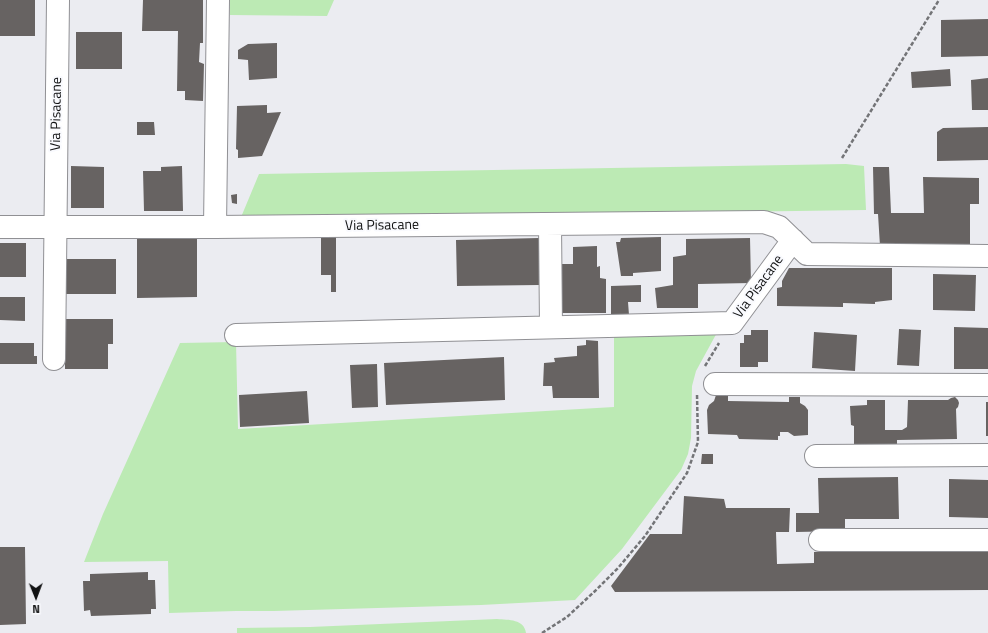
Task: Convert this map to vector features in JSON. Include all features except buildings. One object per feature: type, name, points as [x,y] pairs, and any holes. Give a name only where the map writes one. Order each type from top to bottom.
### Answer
[{"type":"street","name":"Via Pisacane","points":[[54,359],[58,0]]},
{"type":"street","points":[[215,227],[218,0]]},
{"type":"street","name":"Via Pisacane","points":[[0,226],[215,227],[764,222],[779,227],[807,254],[988,256]]},
{"type":"street","points":[[550,224],[551,327]]},
{"type":"street","name":"Via Pisacane","points":[[236,335],[732,323],[793,240]]},
{"type":"street","points":[[705,381],[988,385]]},
{"type":"street","points":[[816,456],[988,455]]},
{"type":"street","points":[[820,540],[988,540]]},
{"type":"path","points":[[842,158],[939,0]]},
{"type":"path","points":[[542,633],[567,617],[618,568],[645,536],[687,473],[698,442],[707,362],[732,323]]},
{"type":"green space","points":[[230,0],[334,0],[327,16],[230,15]]},
{"type":"green space","points":[[846,164],[864,166],[866,210],[444,216],[239,222],[259,174]]},
{"type":"green space","points":[[719,329],[696,371],[692,386],[691,438],[688,454],[681,470],[622,549],[575,600],[481,605],[169,613],[168,561],[84,562],[103,514],[180,343],[236,342],[238,429],[614,407],[614,331]]},
{"type":"green space","points":[[497,619],[515,621],[525,628],[526,633],[237,633],[237,628],[310,627]]}]
